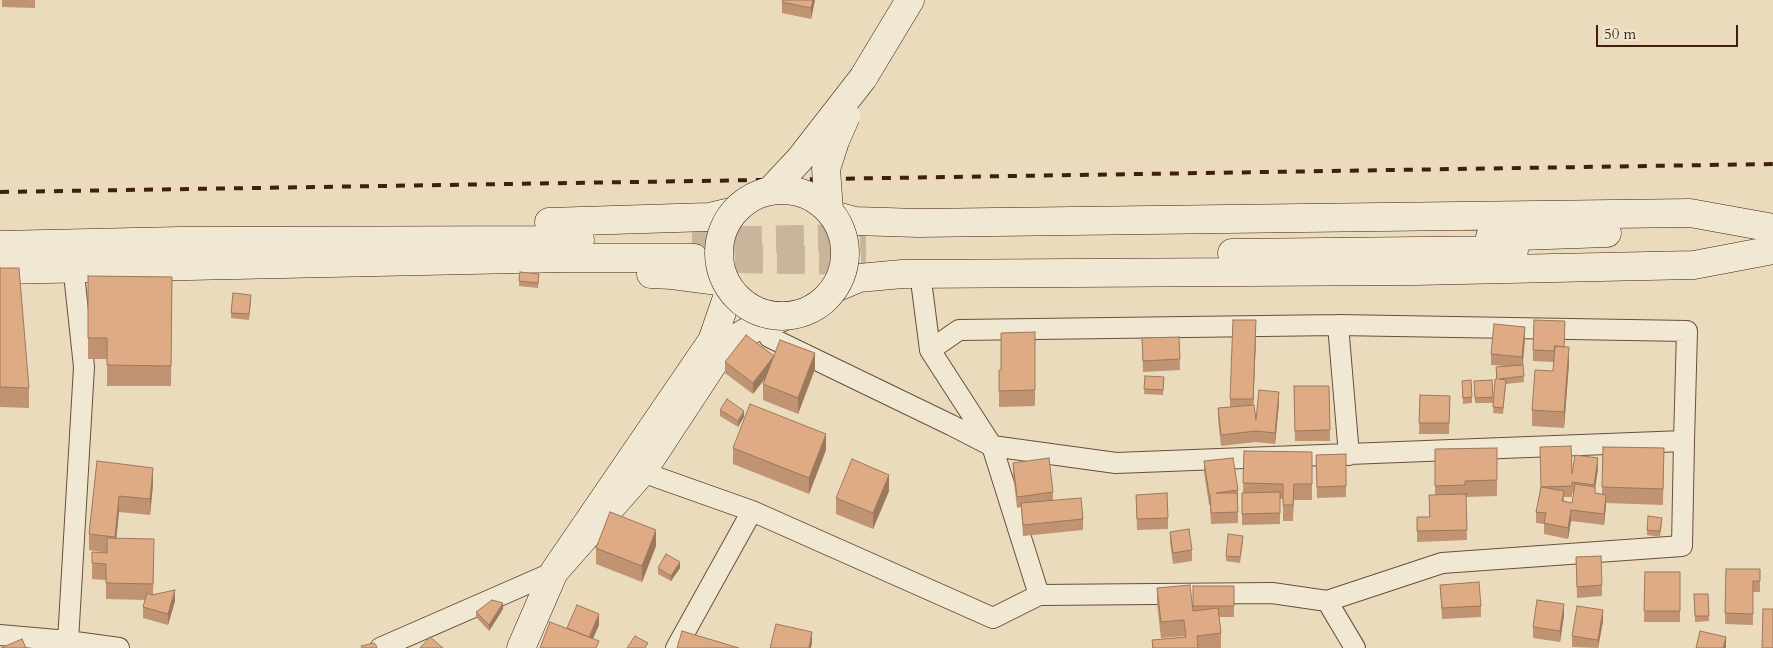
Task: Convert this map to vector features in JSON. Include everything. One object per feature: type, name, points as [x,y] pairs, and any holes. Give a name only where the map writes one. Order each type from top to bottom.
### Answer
[{"type":"main road","points":[[771,190],[800,159],[863,78],[910,0]]},
{"type":"main road","points":[[521,648],[554,572],[726,344],[750,330],[776,327],[821,303],[835,288],[843,269],[845,248],[840,228],[831,212],[826,170],[835,141],[863,78]]},
{"type":"main road","points":[[776,327],[762,314],[744,304],[728,286],[721,270],[718,249],[723,228],[734,211],[751,197],[771,190],[792,190],[812,197],[831,212],[855,221],[918,223],[1690,213],[1773,229]]},
{"type":"main road","points":[[0,270],[72,256],[277,227],[610,221],[708,217],[734,211]]},
{"type":"main road","points":[[1773,229],[866,249],[1258,253],[1697,248],[1773,249]]},
{"type":"main road","points":[[0,245],[72,256],[156,274],[339,276],[572,272],[672,275],[728,286]]},
{"type":"main road","points":[[835,288],[859,278],[912,281],[1694,265],[1773,249]]},
{"type":"main road","points":[[72,256],[565,258],[693,250]]},
{"type":"main road","points":[[554,572],[642,472],[659,432],[712,341],[728,286]]},
{"type":"street","points":[[68,641],[84,367],[72,256]]},
{"type":"street","points":[[912,281],[930,350],[992,446],[1039,595]]},
{"type":"street","points":[[642,472],[752,512],[993,618],[1039,595],[1272,592],[1327,601],[1442,563],[1682,546],[1687,331],[1338,326],[959,330],[930,350]]},
{"type":"street","points":[[1338,326],[1349,455]]},
{"type":"street","points":[[776,327],[992,446],[1116,463],[1684,441]]},
{"type":"street","points":[[676,648],[752,512]]},
{"type":"street","points":[[380,648],[554,572]]},
{"type":"street","points":[[1327,601],[1355,648]]},
{"type":"street","points":[[0,635],[119,648]]},
{"type":"building","points":[[783,0],[813,0],[811,8],[782,2]]},
{"type":"building","points":[[0,268],[19,268],[29,388],[0,387]]},
{"type":"building","points":[[520,272],[539,274],[538,283],[519,281]]},
{"type":"building","points":[[88,276],[172,277],[171,366],[107,365],[107,338],[88,338]]},
{"type":"building","points":[[233,293],[251,295],[249,314],[231,313]]},
{"type":"building","points":[[1233,320],[1256,320],[1253,399],[1230,399]]},
{"type":"building","points":[[1534,320],[1565,321],[1564,347],[1555,346],[1554,351],[1533,350]]},
{"type":"building","points":[[1494,324],[1525,327],[1522,357],[1491,354]]},
{"type":"building","points":[[1035,332],[1035,390],[999,391],[1001,333]]},
{"type":"building","points":[[746,335],[774,356],[753,383],[725,362]]},
{"type":"building","points":[[1179,337],[1180,359],[1143,361],[1142,338]]},
{"type":"building","points":[[780,340],[815,353],[798,398],[763,384]]},
{"type":"building","points":[[1555,346],[1569,347],[1564,412],[1532,410],[1535,370],[1553,371]]},
{"type":"building","points":[[1523,365],[1524,376],[1499,379],[1506,380],[1503,408],[1493,407],[1495,379],[1497,379],[1496,367]]},
{"type":"building","points":[[1145,376],[1164,377],[1163,390],[1144,389]]},
{"type":"building","points":[[1471,380],[1472,397],[1463,398],[1462,381]]},
{"type":"building","points":[[1492,380],[1493,397],[1475,398],[1474,381]]},
{"type":"building","points":[[1294,386],[1329,386],[1330,430],[1295,431]]},
{"type":"building","points":[[1259,390],[1279,392],[1275,433],[1256,431],[1221,435],[1218,408],[1254,405],[1256,420]]},
{"type":"building","points":[[1420,395],[1450,396],[1449,423],[1419,423]]},
{"type":"building","points":[[727,399],[744,411],[738,421],[720,410]]},
{"type":"building","points":[[750,404],[826,434],[809,478],[733,448]]},
{"type":"building","points":[[1571,446],[1572,474],[1575,455],[1598,458],[1594,485],[1572,482],[1572,486],[1541,487],[1540,447]]},
{"type":"building","points":[[1603,447],[1664,448],[1663,489],[1602,487]]},
{"type":"building","points":[[1497,448],[1497,480],[1465,481],[1465,485],[1435,486],[1435,449]]},
{"type":"building","points":[[1244,451],[1312,452],[1312,484],[1294,484],[1293,505],[1283,505],[1283,484],[1243,483]]},
{"type":"building","points":[[1346,454],[1346,486],[1317,487],[1316,455]]},
{"type":"building","points":[[1049,458],[1053,492],[1017,497],[1013,463]]},
{"type":"building","points":[[1233,458],[1238,490],[1216,493],[1237,493],[1238,512],[1211,513],[1210,494],[1204,461]]},
{"type":"building","points":[[852,459],[889,475],[873,513],[836,498]]},
{"type":"building","points":[[97,461],[153,468],[150,499],[119,496],[115,537],[89,534]]},
{"type":"building","points":[[1575,484],[1595,487],[1595,493],[1606,495],[1604,514],[1571,510],[1568,528],[1544,523],[1546,513],[1536,512],[1541,487],[1564,491],[1562,501],[1572,503]]},
{"type":"building","points":[[1280,492],[1280,513],[1242,514],[1242,493]]},
{"type":"building","points":[[1167,493],[1168,518],[1137,519],[1136,495]]},
{"type":"building","points":[[1466,494],[1467,530],[1417,531],[1417,517],[1430,517],[1429,495]]},
{"type":"building","points":[[1081,498],[1083,519],[1023,525],[1021,503]]},
{"type":"building","points":[[610,512],[656,530],[642,566],[596,548]]},
{"type":"building","points":[[1648,516],[1662,518],[1660,531],[1647,530]]},
{"type":"building","points":[[1189,529],[1192,550],[1173,553],[1170,532]]},
{"type":"building","points":[[1228,534],[1243,536],[1240,557],[1226,556]]},
{"type":"building","points":[[107,538],[154,539],[153,584],[106,583],[106,564],[92,563],[92,552],[107,553]]},
{"type":"building","points":[[666,554],[680,562],[671,576],[658,568]]},
{"type":"building","points":[[1601,556],[1602,585],[1577,587],[1576,557]]},
{"type":"building","points":[[1726,569],[1760,569],[1760,581],[1753,581],[1753,614],[1725,613]]},
{"type":"building","points":[[1645,572],[1680,572],[1680,611],[1644,611]]},
{"type":"building","points":[[1479,582],[1481,606],[1442,608],[1440,585]]},
{"type":"building","points":[[1190,585],[1193,611],[1218,608],[1221,633],[1197,636],[1198,648],[1153,648],[1152,640],[1186,637],[1184,620],[1161,622],[1157,588]]},
{"type":"building","points":[[1193,586],[1234,586],[1234,606],[1193,606]]},
{"type":"building","points":[[175,590],[168,614],[143,607],[147,593],[152,595]]},
{"type":"building","points":[[1694,594],[1708,594],[1709,616],[1695,616]]},
{"type":"building","points":[[492,600],[503,603],[489,625],[476,612]]},
{"type":"building","points":[[1537,600],[1564,604],[1560,631],[1533,627]]},
{"type":"building","points":[[577,605],[599,614],[589,637],[567,628]]},
{"type":"building","points":[[1577,606],[1603,610],[1598,640],[1572,636]]},
{"type":"building","points":[[1763,609],[1773,609],[1773,648],[1762,648]]},
{"type":"building","points":[[550,622],[599,641],[596,648],[540,648]]},
{"type":"building","points":[[776,624],[812,632],[809,648],[770,648]]},
{"type":"building","points":[[682,631],[739,648],[677,648]]},
{"type":"building","points":[[1700,631],[1726,637],[1723,648],[1696,648]]},
{"type":"building","points":[[635,636],[648,643],[645,648],[627,648]]},
{"type":"building","points":[[430,637],[443,648],[420,648]]},
{"type":"building","points":[[22,639],[26,648],[1,648]]},
{"type":"building","points":[[374,643],[377,648],[362,648],[361,646]]},
{"type":"tunnel","points":[[692,241],[866,238]]},
{"type":"tunnel","points":[[735,259],[866,261]]},
{"type":"railway","points":[[0,192],[1773,164]]}]
